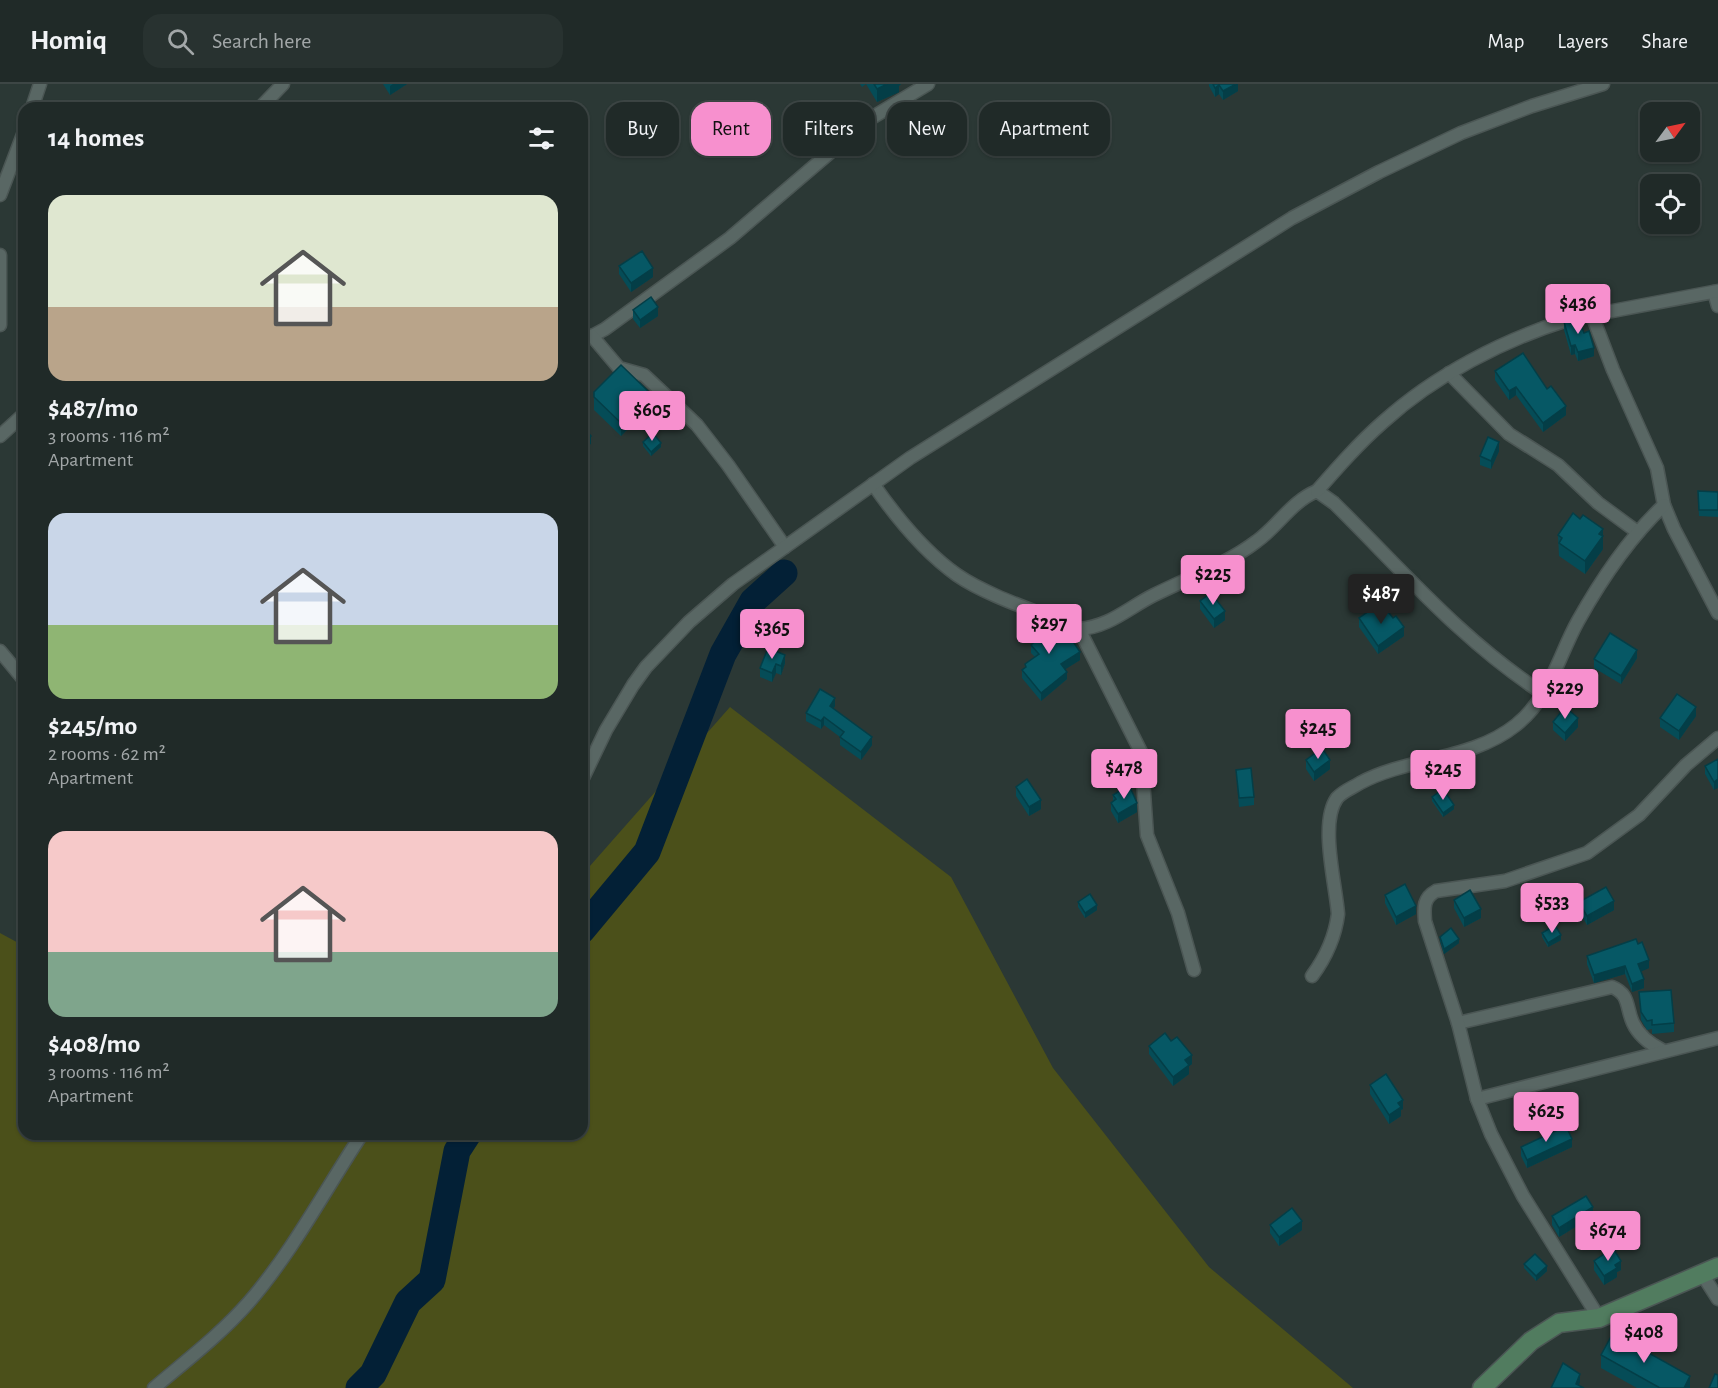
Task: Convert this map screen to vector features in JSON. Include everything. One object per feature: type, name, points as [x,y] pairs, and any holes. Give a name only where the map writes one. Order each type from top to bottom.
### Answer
[{"type":"street","points":[[34,102],[40,84]]},
{"type":"street","points":[[266,102],[283,84]]},
{"type":"street","points":[[588,334],[730,238],[868,120],[928,84]]},
{"type":"street","points":[[588,768],[618,708],[646,667],[689,622],[733,584],[873,484],[1067,357],[1292,218],[1379,172],[1461,133],[1570,90],[1603,84]]},
{"type":"street","points":[[0,195],[18,148]]},
{"type":"street","points":[[0,255],[0,324]]},
{"type":"street","points":[[873,484],[908,530],[957,575],[1079,629],[1093,628],[1252,545],[1299,501],[1317,491],[1386,419],[1449,373],[1546,327],[1592,315],[1716,291],[1718,306]]},
{"type":"street","points":[[1592,315],[1613,370],[1657,468],[1664,505],[1674,529],[1718,613]]},
{"type":"street","points":[[588,336],[619,368],[644,375],[697,425],[785,547]]},
{"type":"street","points":[[1449,373],[1509,434],[1558,465],[1598,503],[1636,531]]},
{"type":"street","points":[[0,435],[18,419]]},
{"type":"street","points":[[1317,491],[1334,503],[1464,634],[1514,674],[1544,694]]},
{"type":"street","points":[[1312,976],[1327,953],[1336,930],[1338,914],[1329,818],[1336,799],[1377,774],[1482,744],[1514,727],[1530,713],[1544,694],[1577,622],[1636,531],[1664,505]]},
{"type":"street","points":[[1079,629],[1141,752],[1147,835],[1181,921],[1194,970]]},
{"type":"street","points":[[0,651],[18,673]]},
{"type":"street","points":[[1599,1318],[1523,1196],[1491,1134],[1477,1099],[1458,1023],[1425,921],[1424,906],[1430,894],[1444,889],[1505,881],[1587,853],[1639,815],[1686,765],[1718,738]]},
{"type":"street","points":[[1458,1023],[1612,987],[1621,991],[1626,997],[1633,1024],[1641,1036],[1662,1050]]},
{"type":"street","points":[[1477,1099],[1662,1050],[1718,1038]]},
{"type":"street","points":[[154,1388],[226,1326],[261,1287],[358,1140]]},
{"type":"street","points":[[1482,1388],[1531,1341],[1559,1323],[1599,1318],[1710,1271],[1718,1299]]},
{"type":"green space","points":[[730,707],[951,877],[1053,1068],[1209,1267],[1353,1388],[0,1388],[0,933],[18,943],[18,1140],[588,1140],[588,868]]},
{"type":"building","points":[[874,84],[887,84],[877,89]]},
{"type":"building","points":[[1213,84],[1236,84],[1223,91],[1219,85],[1215,88]]},
{"type":"building","points":[[642,251],[653,268],[631,283],[619,266]]},
{"type":"building","points":[[651,297],[658,307],[640,320],[633,310]]},
{"type":"building","points":[[1578,317],[1584,333],[1589,331],[1594,348],[1578,352],[1575,345],[1571,346],[1564,322]]},
{"type":"building","points":[[1523,353],[1547,389],[1551,386],[1566,406],[1543,423],[1516,387],[1509,391],[1495,371]]},
{"type":"building","points":[[621,365],[650,393],[621,423],[594,397],[594,392]]},
{"type":"building","points":[[653,433],[661,443],[651,452],[643,442]]},
{"type":"building","points":[[1488,437],[1499,442],[1491,461],[1480,456]]},
{"type":"building","points":[[1698,491],[1718,492],[1718,510],[1699,510]]},
{"type":"building","points":[[1573,513],[1580,519],[1583,515],[1603,529],[1599,534],[1603,536],[1585,561],[1559,543],[1562,538],[1558,535]]},
{"type":"building","points":[[1211,593],[1225,611],[1214,619],[1200,601]]},
{"type":"building","points":[[1378,605],[1381,611],[1385,608],[1393,618],[1396,616],[1404,627],[1378,646],[1359,618]]},
{"type":"building","points":[[1038,614],[1044,616],[1061,634],[1066,631],[1080,652],[1061,664],[1067,672],[1041,693],[1022,670],[1026,667],[1025,664],[1039,654],[1031,645],[1043,634],[1031,621]]},
{"type":"building","points":[[1610,633],[1637,650],[1621,676],[1594,659]]},
{"type":"building","points":[[768,648],[785,655],[781,666],[776,664],[772,673],[760,668]]},
{"type":"building","points":[[820,689],[835,698],[830,706],[872,737],[861,752],[840,737],[844,732],[824,717],[821,721],[806,713]]},
{"type":"building","points":[[1677,694],[1696,707],[1679,731],[1660,718]]},
{"type":"building","points":[[1565,707],[1578,718],[1565,733],[1553,722]]},
{"type":"building","points":[[1322,748],[1330,760],[1314,772],[1306,760]]},
{"type":"building","points":[[1718,759],[1718,779],[1714,782],[1705,766]]},
{"type":"building","points":[[1251,768],[1254,797],[1239,798],[1236,770]]},
{"type":"building","points":[[1027,779],[1041,800],[1029,807],[1016,787]]},
{"type":"building","points":[[1129,785],[1137,803],[1118,814],[1111,803],[1116,799],[1113,795]]},
{"type":"building","points":[[1443,789],[1454,805],[1443,813],[1432,797]]},
{"type":"building","points":[[1405,884],[1416,906],[1396,917],[1385,895]]},
{"type":"building","points":[[1606,887],[1614,901],[1587,916],[1579,902]]},
{"type":"building","points":[[1470,890],[1481,909],[1464,918],[1454,900]]},
{"type":"building","points":[[1090,894],[1097,905],[1085,913],[1078,902]]},
{"type":"building","points":[[1555,925],[1561,935],[1548,943],[1542,933]]},
{"type":"building","points":[[1451,928],[1459,939],[1444,949],[1440,937]]},
{"type":"building","points":[[1636,939],[1638,944],[1642,942],[1649,960],[1638,964],[1644,979],[1632,984],[1625,966],[1594,975],[1587,956]]},
{"type":"building","points":[[1671,990],[1674,1023],[1652,1025],[1652,1020],[1647,1021],[1641,1012],[1639,992]]},
{"type":"building","points":[[1165,1033],[1171,1041],[1177,1037],[1192,1055],[1185,1060],[1189,1065],[1173,1077],[1149,1046]]},
{"type":"building","points":[[1386,1074],[1403,1100],[1398,1103],[1401,1107],[1389,1115],[1370,1085]]},
{"type":"building","points":[[1566,1126],[1572,1139],[1527,1160],[1521,1147]]},
{"type":"building","points":[[1586,1196],[1593,1207],[1559,1228],[1552,1216]]},
{"type":"building","points":[[1292,1208],[1302,1221],[1279,1237],[1270,1225]]},
{"type":"building","points":[[1613,1248],[1621,1261],[1615,1265],[1617,1268],[1604,1276],[1594,1261]]},
{"type":"building","points":[[1535,1254],[1547,1266],[1536,1276],[1524,1264]]},
{"type":"building","points":[[1613,1333],[1690,1376],[1684,1388],[1660,1388],[1601,1355]]},
{"type":"building","points":[[1563,1363],[1580,1374],[1576,1384],[1584,1388],[1551,1388]]},
{"type":"building","points":[[1715,1374],[1718,1375],[1718,1388],[1709,1388]]},
{"type":"waterway","points":[[588,923],[647,852],[723,654],[753,601],[784,573]]},
{"type":"waterway","points":[[359,1388],[373,1374],[408,1302],[432,1280],[457,1151],[464,1140]]}]
